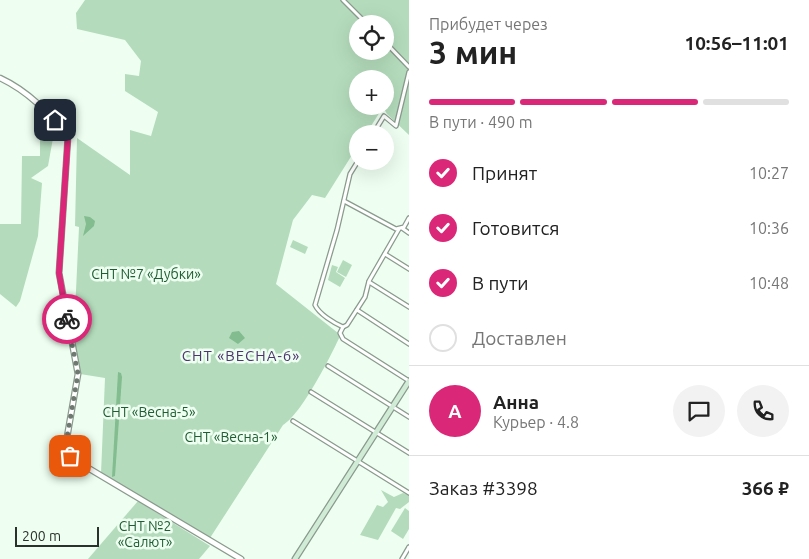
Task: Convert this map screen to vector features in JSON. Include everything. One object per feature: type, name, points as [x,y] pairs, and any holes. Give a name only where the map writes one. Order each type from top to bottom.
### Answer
[{"type":"main road","points":[[295,559],[409,381]]},
{"type":"street","points":[[343,0],[358,15]]},
{"type":"street","points":[[394,51],[409,67]]},
{"type":"street","points":[[378,125],[384,116],[396,126],[409,72]]},
{"type":"street","points":[[0,78],[32,98],[68,136],[59,273],[78,374],[66,443],[67,453],[73,459],[241,559]]},
{"type":"street","points":[[352,170],[315,305],[318,310],[341,326],[347,325],[365,297],[369,282],[385,254],[409,218]]},
{"type":"street","points":[[344,202],[396,229],[409,233]]},
{"type":"street","points":[[385,254],[409,269]]},
{"type":"street","points":[[369,282],[409,307]]},
{"type":"street","points":[[357,310],[409,344]]},
{"type":"street","points":[[341,326],[340,333],[343,339],[409,381]]},
{"type":"street","points":[[328,366],[409,417]]},
{"type":"street","points":[[312,392],[409,453]]},
{"type":"street","points":[[293,421],[409,493]]},
{"type":"street","points":[[402,559],[409,547]]},
{"type":"green space","points":[[85,0],[409,0],[409,135],[388,115],[394,115],[394,70],[349,70],[349,115],[378,115],[372,125],[349,125],[349,160],[325,198],[312,195],[293,220],[276,284],[340,336],[307,398],[283,425],[210,538],[101,473],[105,378],[80,374],[74,333],[79,227],[75,226],[77,138],[130,175],[130,130],[151,136],[158,112],[125,91],[125,74],[139,76],[141,61],[125,40],[77,29],[76,13]]},
{"type":"green space","points":[[40,115],[55,127],[48,166],[31,178],[42,183],[38,236],[20,301],[16,307],[0,294],[0,224],[21,224],[22,156],[40,156]]},
{"type":"green space","points":[[293,240],[308,247],[305,254],[290,247]]},
{"type":"green space","points":[[343,260],[352,265],[346,277],[337,272]]},
{"type":"green space","points":[[332,265],[338,267],[336,272],[345,278],[340,287],[328,280]]},
{"type":"green space","points":[[381,490],[394,497],[403,493],[409,495],[409,502],[400,509],[396,508],[378,540],[360,535],[377,505],[383,507],[388,502]]},
{"type":"green space","name":"СНТ №2 «Салют»","points":[[138,501],[210,546],[199,559],[88,559]]},
{"type":"green space","points":[[405,508],[409,511],[409,529],[403,539],[391,531]]},
{"type":"shaded area","points":[[84,216],[90,217],[95,221],[94,226],[83,236],[86,224]]},
{"type":"shaded area","points":[[239,331],[245,338],[238,344],[229,338],[232,332]]},
{"type":"shaded area","points":[[118,372],[121,373],[122,377],[115,476],[112,477]]},
{"type":"way so far","points":[[67,319],[78,374],[66,443],[67,453],[70,456]]},
{"type":"district","name":"СНТ «ВЕСНА-6»","points":[[241,356]]},
{"type":"route","points":[[55,120],[68,136],[59,273],[67,319]]},
{"type":"park label","name":"СНТ №7 «Дубки»","points":[[146,274]]},
{"type":"park label","name":"СНТ «Весна-5»","points":[[149,412]]},
{"type":"park label","name":"СНТ «Весна-1»","points":[[231,437]]}]
